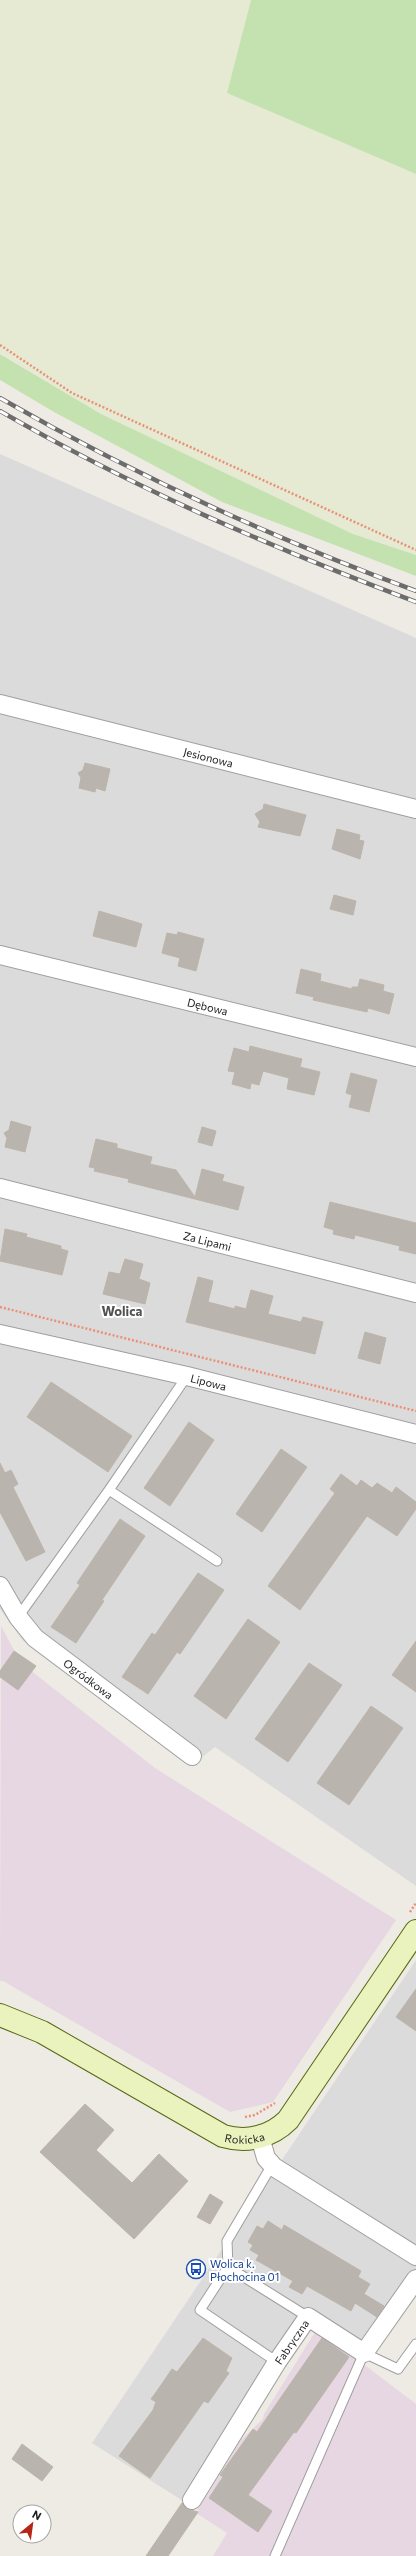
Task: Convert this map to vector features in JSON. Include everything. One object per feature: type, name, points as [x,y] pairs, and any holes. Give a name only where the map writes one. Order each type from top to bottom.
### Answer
[{"type":"main road","name":"Rokicka","points":[[0,2015],[42,2032],[222,2136],[240,2140],[260,2137],[279,2129],[288,2120],[412,1923]]},
{"type":"street","name":"Jesionowa","points":[[0,704],[416,809]]},
{"type":"street","name":"Dębowa","points":[[0,954],[416,1057]]},
{"type":"street","name":"Za Lipami","points":[[0,1188],[416,1292]]},
{"type":"street","name":"Lipowa","points":[[0,1334],[186,1376],[416,1434]]},
{"type":"street","name":"Ogródkowa","points":[[0,1586],[18,1616],[35,1638],[192,1756]]},
{"type":"street","points":[[260,2137],[266,2158],[272,2165],[416,2256]]},
{"type":"street","points":[[364,2353],[416,2279]]},
{"type":"street","name":"Fabryczna","points":[[192,2500],[277,2362],[308,2317],[364,2353]]},
{"type":"lane","points":[[18,1616],[109,1490],[186,1376]]},
{"type":"lane","points":[[109,1490],[217,1562]]},
{"type":"lane","points":[[272,2165],[227,2241],[228,2267],[200,2310],[277,2362]]},
{"type":"lane","points":[[228,2267],[308,2317]]},
{"type":"lane","points":[[275,2556],[364,2353],[398,2369],[416,2344]]},
{"type":"path","points":[[0,345],[72,393],[411,550],[416,550]]},
{"type":"path","points":[[0,1307],[416,1411]]},
{"type":"path","points":[[412,1923],[416,1903]]},
{"type":"path","points":[[239,2119],[255,2115],[279,2100]]},
{"type":"shaded area","points":[[0,454],[416,638],[416,1886],[215,1747],[191,1766],[23,1641],[0,1609]]},
{"type":"shaded area","points":[[1,1626],[21,1663],[155,1768],[396,1920],[273,2102],[230,2112],[3,1981],[0,1981]]},
{"type":"shaded area","points":[[416,1960],[416,2294],[371,2355],[311,2320],[194,2508],[92,2443]]},
{"type":"shaded area","points":[[317,2329],[416,2404],[416,2556],[213,2556],[227,2533],[196,2513],[242,2439],[263,2419],[264,2414]]},
{"type":"green space","points":[[0,0],[251,0],[227,93],[416,174],[416,555],[353,534],[101,414],[0,353]]},
{"type":"green space","points":[[251,0],[416,0],[416,174],[227,93]]},
{"type":"green space","points":[[0,354],[101,414],[353,534],[416,555],[416,576],[222,502],[54,412],[0,380]]},
{"type":"building","points":[[85,763],[110,769],[105,791],[96,788],[95,792],[79,788],[81,778],[78,773],[83,770]]},
{"type":"building","points":[[264,804],[306,815],[300,836],[258,827],[260,822],[255,814],[263,809]]},
{"type":"building","points":[[337,829],[360,835],[359,840],[364,841],[360,859],[332,849]]},
{"type":"building","points":[[334,895],[356,901],[353,915],[330,909]]},
{"type":"building","points":[[99,911],[142,924],[136,947],[93,936]]},
{"type":"building","points":[[178,932],[204,939],[196,971],[178,966],[180,958],[162,953],[167,933],[177,935]]},
{"type":"building","points":[[301,969],[321,974],[320,981],[352,989],[352,987],[358,987],[360,979],[384,985],[383,991],[394,994],[389,1014],[368,1008],[367,1012],[313,1000],[314,997],[296,993]]},
{"type":"building","points":[[250,1046],[302,1059],[300,1067],[320,1072],[314,1095],[287,1089],[289,1078],[263,1071],[259,1085],[251,1083],[250,1089],[232,1084],[235,1072],[228,1071],[234,1048],[249,1052]]},
{"type":"building","points":[[351,1073],[377,1080],[369,1112],[349,1107],[352,1095],[346,1093]]},
{"type":"building","points":[[11,1121],[31,1127],[25,1152],[5,1147],[7,1138],[4,1133],[9,1130]]},
{"type":"building","points":[[202,1127],[216,1131],[212,1146],[198,1142]]},
{"type":"building","points":[[96,1139],[117,1144],[117,1148],[152,1157],[150,1164],[176,1170],[195,1197],[202,1169],[224,1175],[222,1181],[244,1187],[238,1210],[128,1182],[129,1179],[94,1171],[95,1168],[89,1167]]},
{"type":"building","points":[[330,1202],[416,1223],[416,1254],[399,1250],[400,1246],[355,1235],[354,1239],[333,1234],[334,1230],[324,1227]]},
{"type":"building","points":[[5,1229],[27,1234],[26,1237],[61,1246],[61,1249],[68,1251],[62,1275],[0,1261]]},
{"type":"building","points":[[125,1259],[143,1264],[139,1279],[150,1283],[145,1304],[103,1294],[109,1272],[120,1274]]},
{"type":"building","points":[[198,1277],[213,1281],[208,1302],[235,1309],[235,1306],[246,1309],[251,1290],[273,1296],[268,1314],[301,1322],[303,1317],[323,1322],[315,1354],[186,1322]]},
{"type":"building","points":[[365,1332],[386,1338],[380,1364],[358,1358]]},
{"type":"building","points":[[51,1382],[132,1436],[108,1472],[27,1417]]},
{"type":"building","points":[[189,1422],[214,1440],[170,1506],[144,1488]]},
{"type":"building","points":[[281,1449],[307,1467],[262,1532],[236,1514]]},
{"type":"building","points":[[0,1463],[5,1473],[11,1470],[18,1484],[13,1487],[45,1552],[26,1561],[0,1512]]},
{"type":"building","points":[[341,1474],[357,1486],[361,1480],[372,1488],[377,1483],[392,1493],[396,1487],[416,1502],[416,1509],[397,1536],[367,1516],[300,1610],[268,1586],[335,1493],[330,1489]]},
{"type":"building","points":[[120,1519],[145,1536],[102,1600],[104,1601],[76,1643],[51,1627],[80,1585],[77,1583]]},
{"type":"building","points":[[198,1573],[224,1590],[180,1654],[177,1652],[148,1694],[122,1677],[152,1633],[155,1635]]},
{"type":"building","points":[[248,1619],[280,1642],[226,1719],[194,1696]]},
{"type":"building","points":[[416,1641],[416,1692],[392,1675]]},
{"type":"building","points":[[14,1651],[36,1666],[18,1690],[0,1677],[0,1671]]},
{"type":"building","points":[[309,1663],[342,1685],[288,1762],[255,1739]]},
{"type":"building","points":[[371,1706],[403,1728],[349,1805],[317,1783]]},
{"type":"building","points":[[416,1989],[416,2031],[396,2017]]},
{"type":"building","points":[[85,2104],[114,2130],[96,2150],[132,2183],[159,2154],[188,2181],[134,2239],[40,2152]]},
{"type":"building","points":[[210,2194],[223,2202],[210,2224],[197,2217]]},
{"type":"building","points":[[268,2221],[282,2230],[284,2225],[361,2271],[358,2277],[370,2284],[364,2294],[384,2306],[377,2317],[355,2303],[351,2311],[307,2286],[302,2294],[289,2287],[293,2281],[256,2260],[259,2255],[250,2250],[253,2245],[248,2242],[257,2226],[263,2229]]},
{"type":"building","points":[[203,2338],[232,2358],[226,2371],[229,2373],[208,2403],[204,2401],[150,2478],[119,2456],[153,2410],[156,2402],[151,2399],[172,2369],[177,2372]]},
{"type":"building","points":[[322,2338],[349,2357],[296,2433],[294,2432],[248,2495],[272,2511],[258,2532],[209,2498],[223,2477],[220,2475],[253,2429],[257,2432]]},
{"type":"building","points":[[22,2444],[53,2467],[42,2481],[12,2459]]},
{"type":"building","points":[[182,2503],[187,2509],[198,2512],[168,2556],[146,2556]]},
{"type":"railway","points":[[0,398],[101,453],[204,503],[256,527],[362,571],[416,591]]},
{"type":"railway","points":[[0,411],[101,466],[204,515],[309,560],[416,602]]},
{"type":"place","name":"Wolica k. Płochocina 01","points":[[196,2269]]},
{"type":"district","name":"Wolica","points":[[122,1311]]}]
